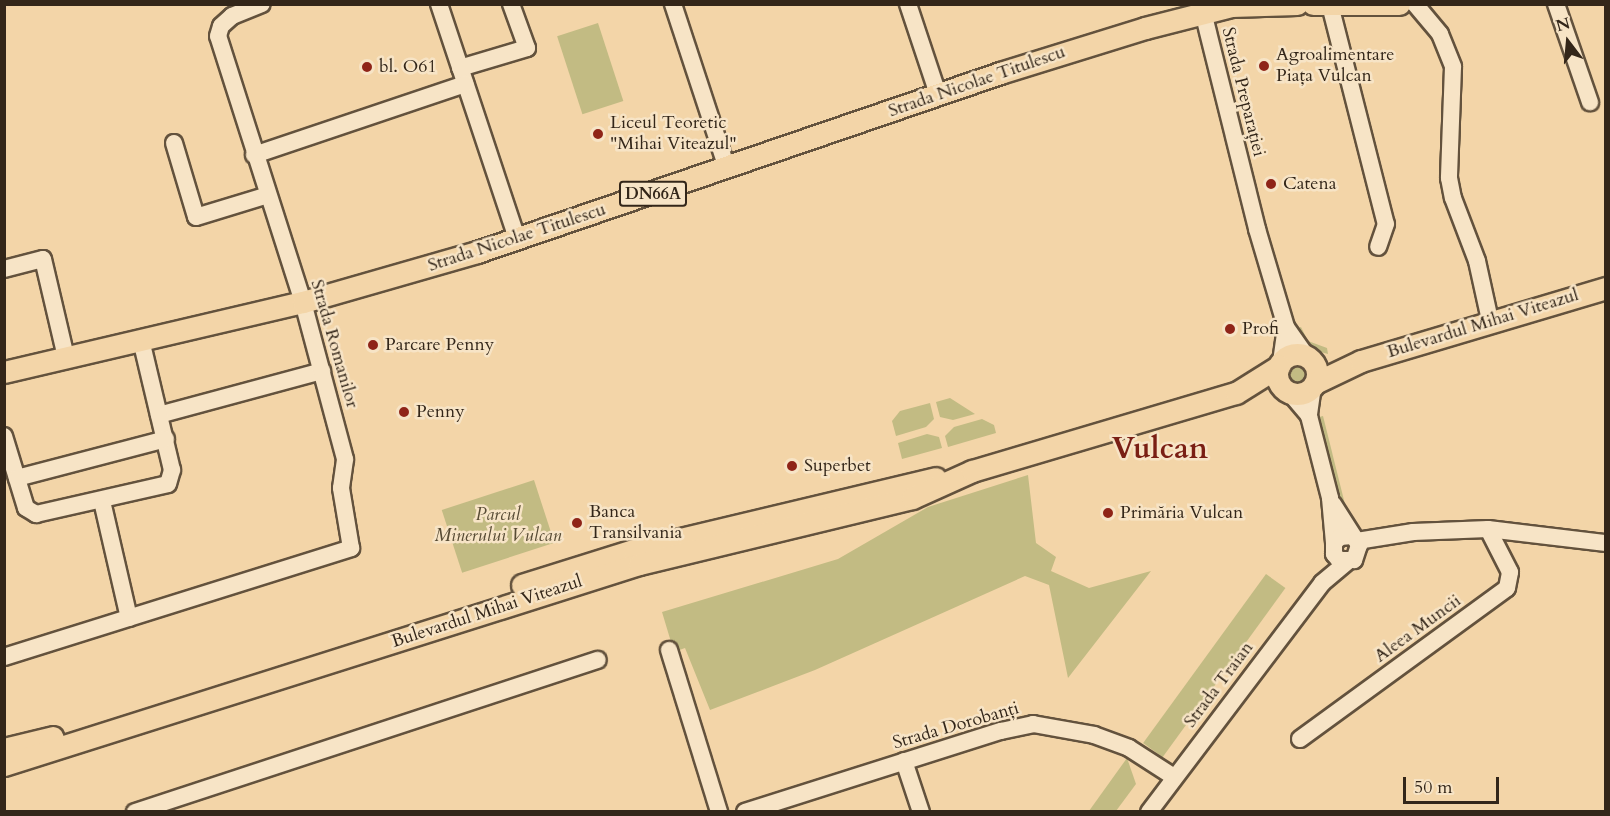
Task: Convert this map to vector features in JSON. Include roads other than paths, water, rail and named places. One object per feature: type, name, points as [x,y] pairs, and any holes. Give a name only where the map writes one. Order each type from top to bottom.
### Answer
[{"type":"main road","name":"Strada Nicolae Titulescu","points":[[4,372],[303,302],[517,239],[938,94],[1202,8],[1297,4]]},
{"type":"main road","points":[[1313,4],[1399,4]]},
{"type":"main road","name":"Bulevardul Mihai Viteazul","points":[[1314,385],[1361,361],[1490,320],[1605,288]]},
{"type":"main road","points":[[1294,354],[1309,358],[1317,371],[1314,385],[1304,393],[1288,392],[1278,381],[1280,364],[1294,354]]},
{"type":"main road","name":"Bulevardul Mihai Viteazul","points":[[1309,358],[1361,361]]},
{"type":"main road","name":"Bulevardul Mihai Viteazul","points":[[1236,393],[1280,364]]},
{"type":"main road","name":"Bulevardul Mihai Viteazul","points":[[4,749],[76,731],[634,550],[907,483],[972,471],[1236,393],[1288,392]]},
{"type":"main road","name":"Bulevardul Mihai Viteazul","points":[[4,765],[639,564],[912,498],[972,471]]},
{"type":"street","name":"Strada Romanilor","points":[[129,618],[351,548],[341,488],[345,459],[303,302],[254,155],[218,36],[221,26],[232,16],[262,4]]},
{"type":"street","points":[[439,4],[517,239]]},
{"type":"street","points":[[254,155],[462,76],[527,48],[511,4]]},
{"type":"street","points":[[673,4],[727,168]]},
{"type":"street","points":[[908,4],[938,94]]},
{"type":"street","points":[[1415,4],[1440,34],[1453,67],[1449,178],[1453,198],[1477,261],[1490,320]]},
{"type":"street","points":[[1556,4],[1590,102]]},
{"type":"street","points":[[1330,5],[1386,224],[1378,247]]},
{"type":"street","name":"Strada Preparației","points":[[1202,8],[1257,229],[1286,327],[1309,358]]},
{"type":"street","points":[[174,144],[196,217],[268,195]]},
{"type":"street","points":[[4,269],[43,260],[66,357]]},
{"type":"street","name":"Strada Preparației","points":[[1280,364],[1286,327]]},
{"type":"street","points":[[5,442],[26,508],[36,514],[102,501],[168,484],[172,470],[141,340]]},
{"type":"street","points":[[159,415],[322,371]]},
{"type":"street","name":"Strada Traian","points":[[1314,385],[1309,416],[1330,498],[1333,546],[1322,583]]},
{"type":"street","name":"Strada Traian","points":[[1288,392],[1309,416]]},
{"type":"street","points":[[16,478],[166,440]]},
{"type":"street","name":"Strada Traian","points":[[1149,812],[1322,583],[1354,548],[1330,498]]},
{"type":"street","points":[[4,657],[129,618],[102,501]]},
{"type":"street","points":[[1354,548],[1340,537],[1333,546],[1339,560],[1354,548],[1391,536],[1488,529],[1605,543]]},
{"type":"street","name":"Aleea Muncii","points":[[1300,739],[1508,588],[1510,572],[1488,529]]},
{"type":"street","points":[[669,650],[719,812]]},
{"type":"street","points":[[135,812],[598,660]]},
{"type":"street","name":"Strada Dorobanți","points":[[745,812],[904,761],[1033,724],[1094,735],[1129,748],[1174,777]]},
{"type":"street","points":[[904,761],[921,812]]},
{"type":"place","name":"Agroalimentare Piața Vulcan","points":[[1264,66]]},
{"type":"place","name":"bl. O61","points":[[367,67]]},
{"type":"place","name":"Liceul Teoretic \"Mihai Viteazul\"","points":[[598,134]]},
{"type":"place","name":"Catena","points":[[1271,184]]},
{"type":"place","name":"Profi","points":[[1230,329]]},
{"type":"place","name":"Parcare Penny","points":[[373,345]]},
{"type":"place","name":"Penny","points":[[404,412]]},
{"type":"place","name":"Superbet","points":[[792,466]]},
{"type":"place","name":"Primăria Vulcan","points":[[1108,513]]},
{"type":"place","name":"Banca Transilvania","points":[[577,523]]},
{"type":"district","name":"Vulcan","points":[[1160,449]]},
{"type":"park label","name":"Parcul Minerului Vulcan","points":[[498,526]]}]
